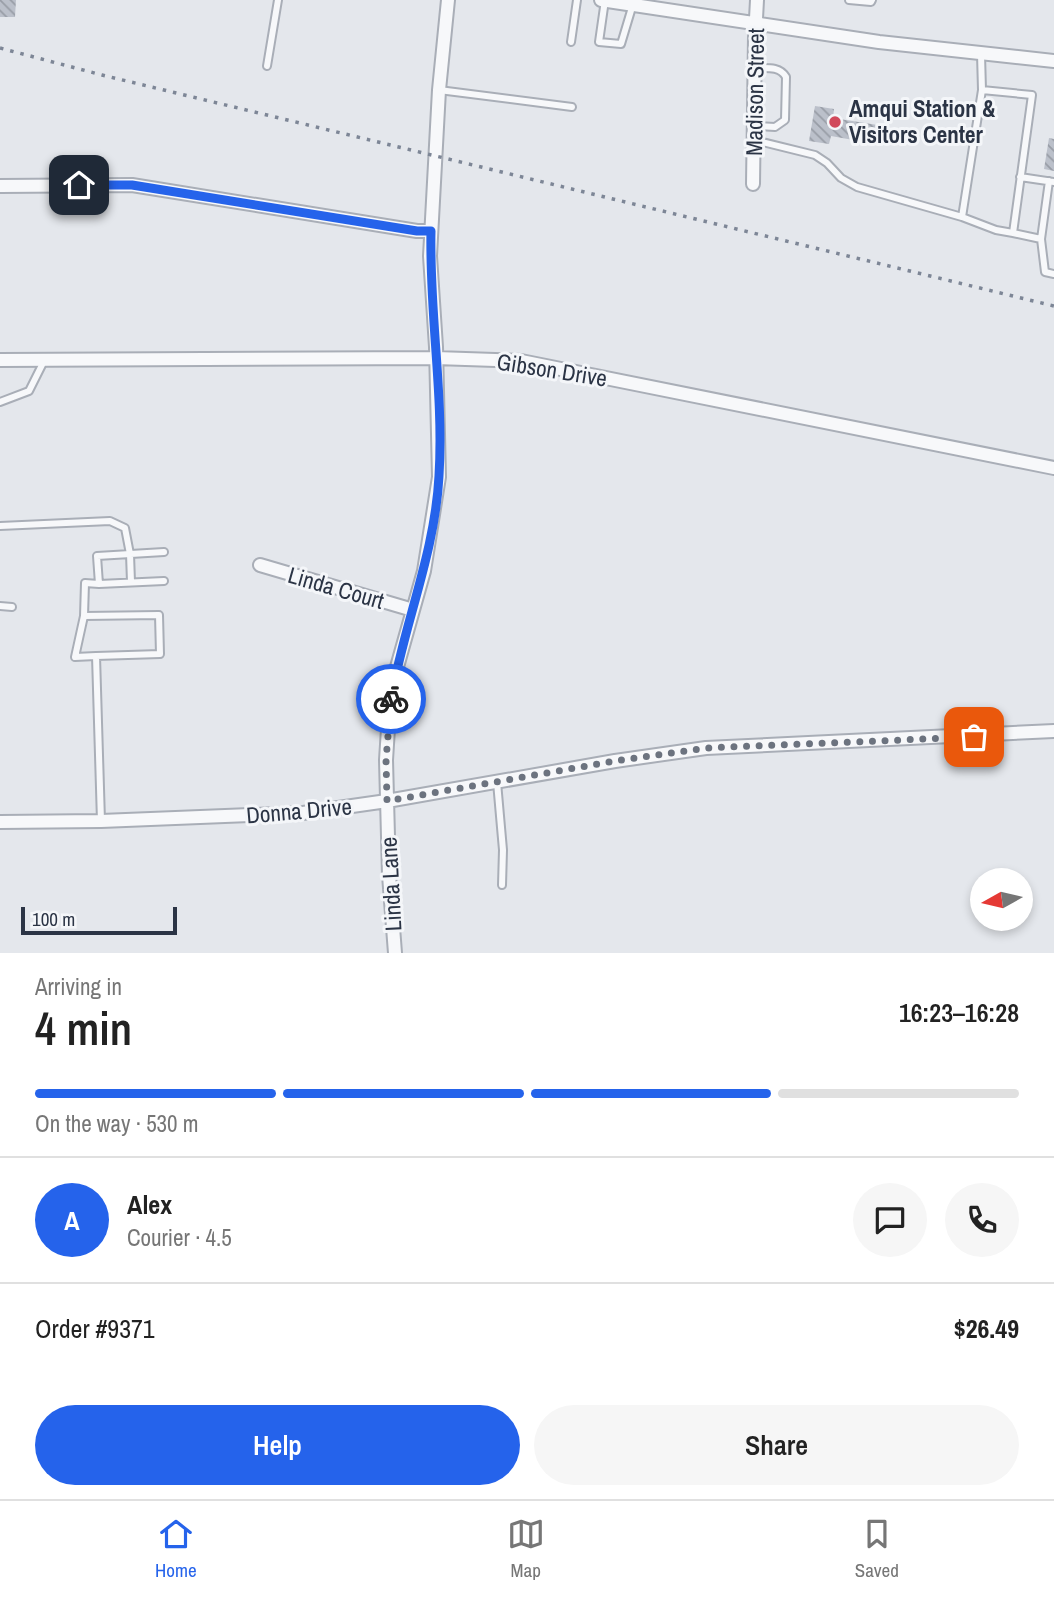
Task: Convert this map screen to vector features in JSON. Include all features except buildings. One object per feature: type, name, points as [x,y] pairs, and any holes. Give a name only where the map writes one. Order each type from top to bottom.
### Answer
[{"type":"street","name":"Linda Lane","points":[[396,953],[389,875],[389,713],[397,667],[429,550],[439,477],[431,231],[439,90],[448,0]]},
{"type":"street","points":[[603,0],[981,54],[1054,61]]},
{"type":"street","name":"Madison Street","points":[[753,184],[757,0]]},
{"type":"street","points":[[0,186],[132,185],[417,231],[431,231]]},
{"type":"street","name":"Gibson Drive","points":[[0,360],[436,358],[521,361],[1054,468]]},
{"type":"street","name":"Linda Court","points":[[260,565],[413,610]]},
{"type":"street","name":"Donna Drive","points":[[0,822],[252,816],[316,811],[706,748],[1054,731]]},
{"type":"lane","points":[[267,66],[278,0]]},
{"type":"lane","points":[[571,42],[577,0]]},
{"type":"lane","points":[[603,0],[599,42],[621,44],[633,5]]},
{"type":"lane","points":[[849,0],[872,0]]},
{"type":"lane","points":[[962,218],[982,90],[981,54]]},
{"type":"lane","points":[[755,68],[778,69],[786,77],[785,120],[775,127],[755,126]]},
{"type":"lane","points":[[439,90],[572,107]]},
{"type":"lane","points":[[982,90],[1032,95],[1013,233]]},
{"type":"lane","points":[[754,140],[815,155],[841,178],[856,187],[996,230],[1041,239]]},
{"type":"lane","points":[[1020,177],[1052,182],[1041,239],[1045,272],[1054,274]]},
{"type":"lane","points":[[0,402],[29,391],[45,359]]},
{"type":"lane","points":[[0,526],[110,521],[125,528],[131,582]]},
{"type":"lane","points":[[99,584],[97,556],[164,552]]},
{"type":"lane","points":[[84,616],[159,615],[160,654],[75,657],[84,616],[85,583],[164,581]]},
{"type":"lane","points":[[0,606],[12,607]]},
{"type":"lane","points":[[96,656],[101,821]]},
{"type":"lane","points":[[497,782],[503,850],[502,885]]},
{"type":"railway","points":[[0,48],[1054,306]]},
{"type":"way so far","points":[[391,699],[386,760],[387,801],[706,748],[974,737]]},
{"type":"place","name":"Amqui Station & Visitors Center","points":[[835,122]]},
{"type":"route","points":[[79,185],[132,185],[417,231],[431,231],[439,477],[429,550],[391,699]]}]
